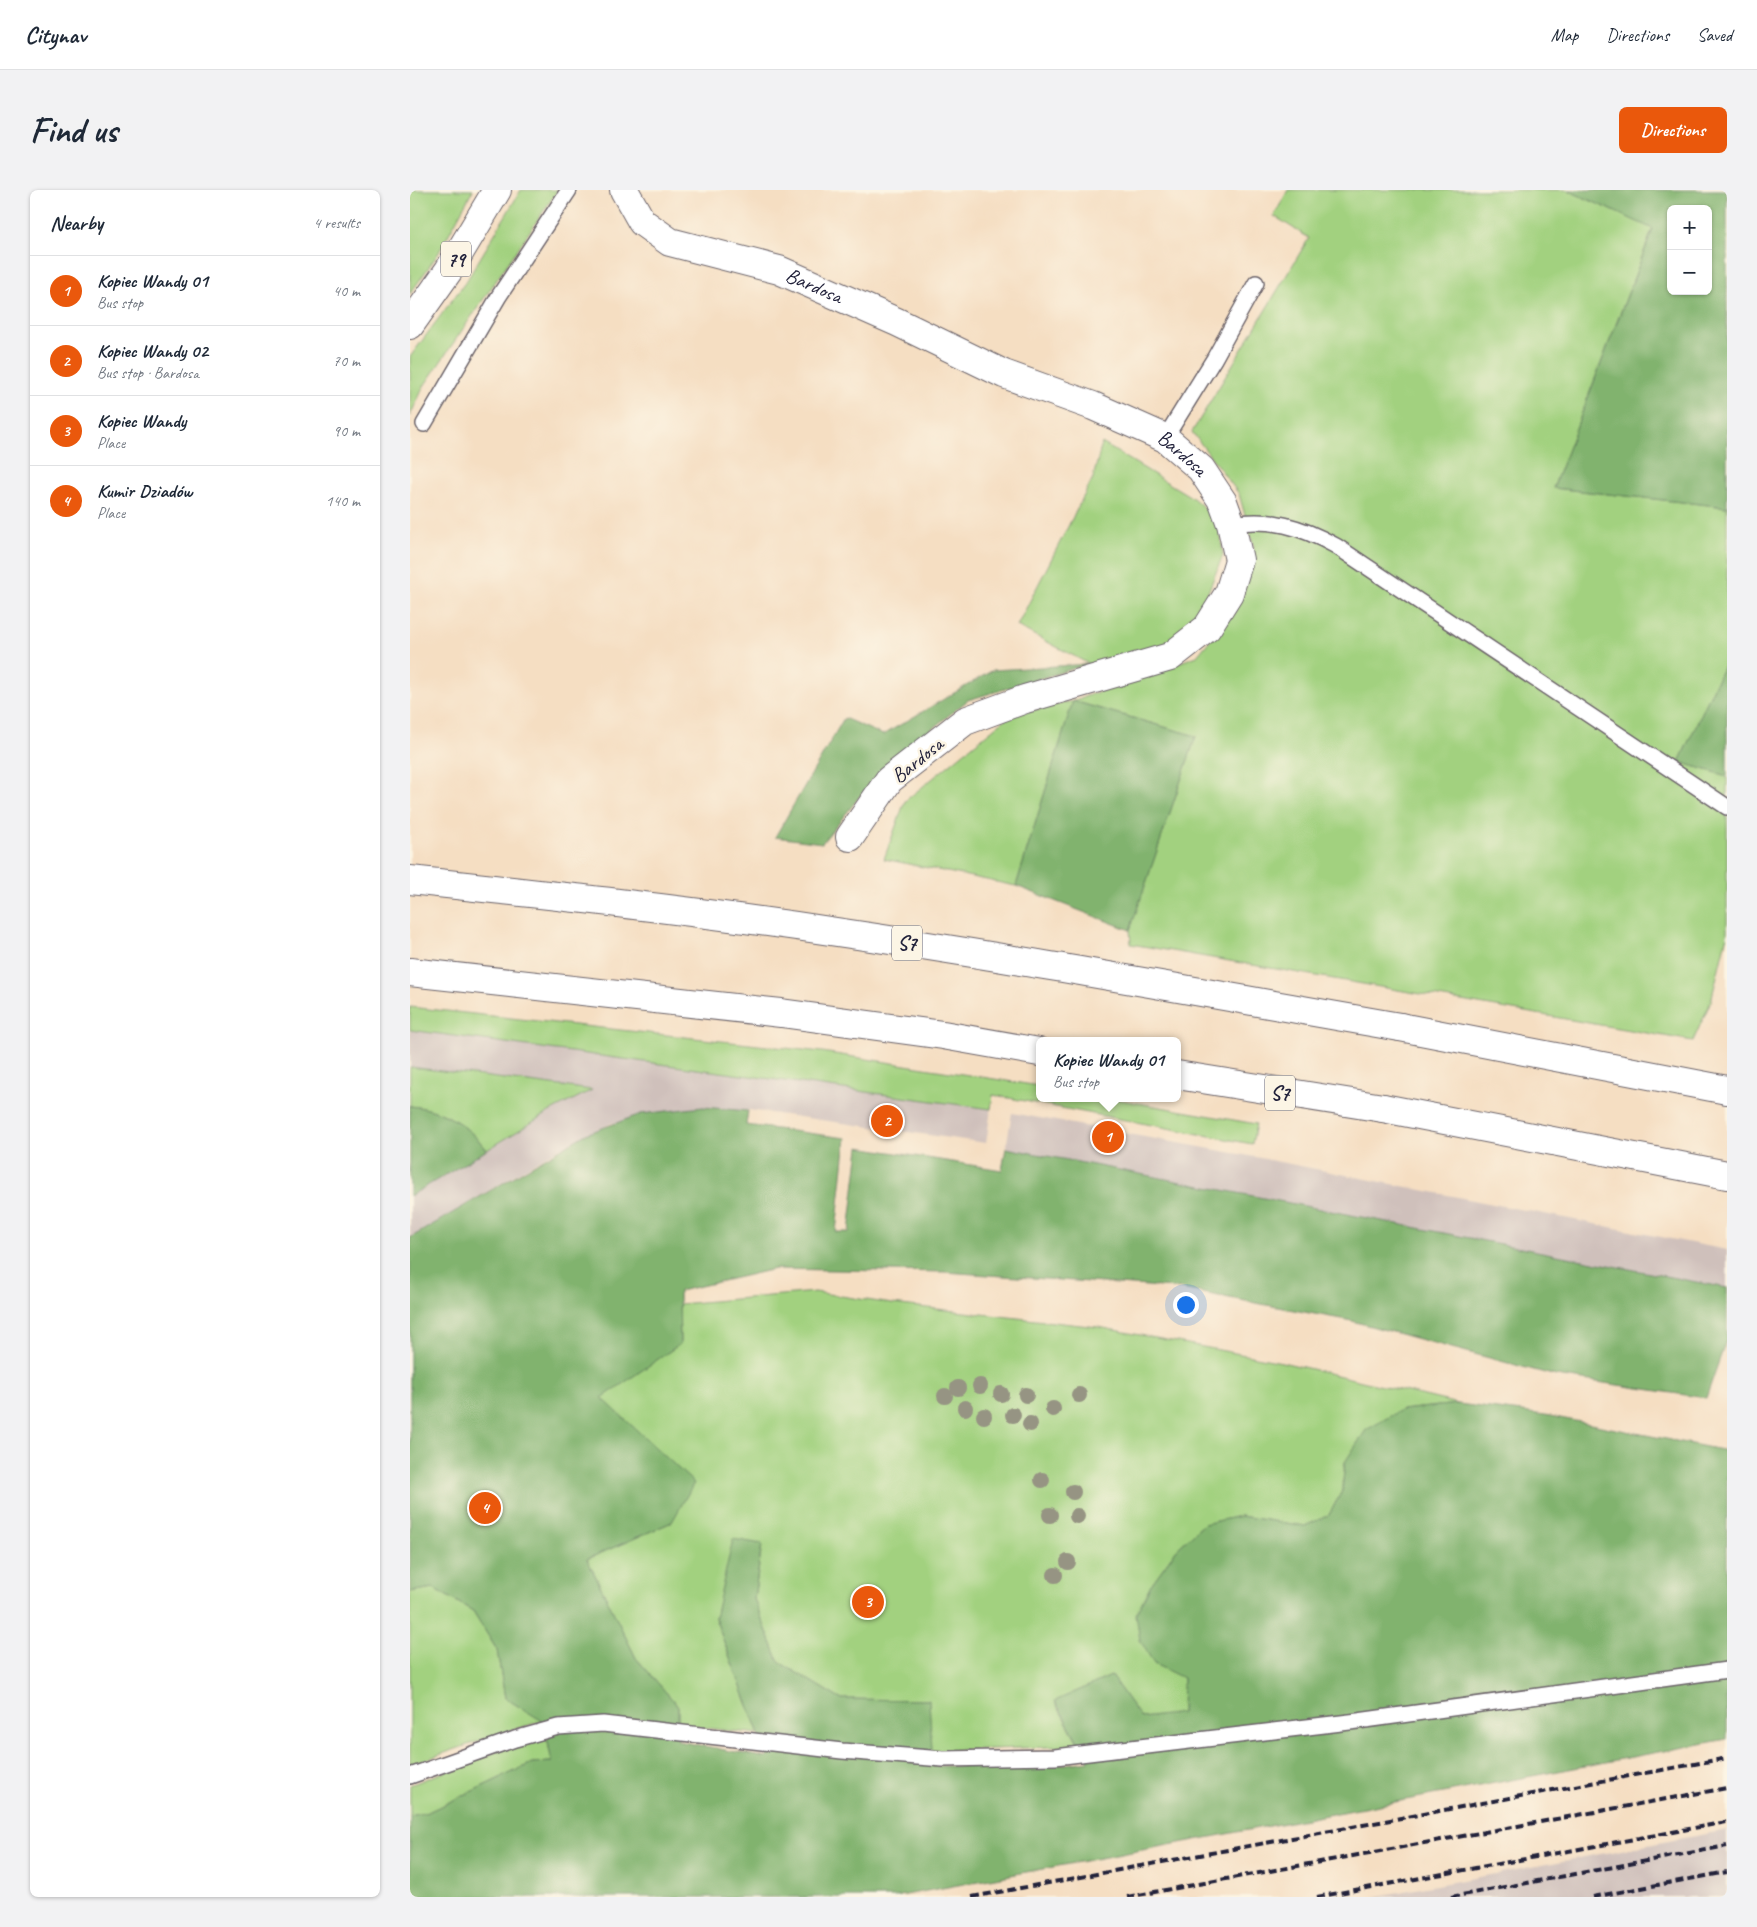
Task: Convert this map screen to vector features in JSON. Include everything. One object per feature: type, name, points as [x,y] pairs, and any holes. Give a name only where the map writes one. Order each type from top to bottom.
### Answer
[{"type":"main road","name":"79","points":[[410,325],[449,270],[497,190]]},
{"type":"main road","name":"Bardosa","points":[[624,190],[642,222],[670,242],[779,270],[898,322],[1004,374],[1093,406],[1165,438],[1201,470],[1223,502],[1231,524],[1239,560],[1229,593],[1207,628],[1170,657],[1025,700],[965,721],[889,780],[850,837]]},
{"type":"main road","name":"S7","points":[[410,880],[620,902],[830,931],[1018,960],[1400,1028],[1727,1090]]},
{"type":"main road","points":[[410,972],[781,1013],[943,1035],[1036,1051]]},
{"type":"main road","name":"S7","points":[[1181,1076],[1383,1108],[1727,1175]]},
{"type":"lane","points":[[424,424],[499,296],[569,190]]},
{"type":"lane","points":[[1165,438],[1214,359],[1256,283]]},
{"type":"lane","points":[[1231,524],[1254,520],[1276,523],[1296,527],[1329,542],[1727,807]]},
{"type":"lane","points":[[410,1776],[515,1739],[558,1727],[603,1724],[842,1751],[943,1758],[1055,1757],[1358,1721],[1727,1670]]},
{"type":"shaded area","points":[[410,1030],[991,1109],[986,1143],[749,1110],[612,1123],[553,1152],[410,1238],[410,1196],[549,1112],[591,1090],[410,1067]]},
{"type":"shaded area","points":[[1012,1113],[1250,1156],[1727,1250],[1727,1288],[1006,1148]]},
{"type":"shaded area","points":[[1727,1830],[1727,1897],[1373,1897]]},
{"type":"green space","points":[[410,190],[473,190],[438,254],[410,294]]},
{"type":"green space","points":[[521,190],[558,190],[424,386],[410,416],[410,357],[467,280]]},
{"type":"green space","points":[[1288,190],[1567,190],[1653,228],[1553,488],[1727,507],[1727,659],[1679,762],[1727,776],[1727,935],[1711,1001],[1693,1041],[1131,944],[1130,930],[1196,736],[1073,701],[1197,656],[1237,607],[1254,548],[1239,494],[1192,432],[1309,238],[1274,216]]},
{"type":"green space","points":[[1567,190],[1727,190],[1727,507],[1553,488],[1653,229]]},
{"type":"green space","points":[[1102,443],[1193,498],[1219,521],[1223,555],[1198,617],[1159,650],[1089,664],[1017,626],[1093,478]]},
{"type":"green space","points":[[1727,659],[1727,776],[1679,762]]},
{"type":"green space","points":[[1089,664],[968,700],[883,768],[822,843],[775,837],[844,718],[883,735],[993,670]]},
{"type":"green space","points":[[1073,701],[1016,886],[884,859],[905,801],[1009,716]]},
{"type":"green space","points":[[1073,701],[1196,736],[1130,930],[1016,886]]},
{"type":"green space","points":[[410,1007],[822,1052],[1036,1086],[1036,1102],[1132,1102],[1256,1124],[1252,1144],[993,1095],[991,1109],[410,1030]]},
{"type":"green space","points":[[410,1067],[592,1090],[549,1112],[487,1150],[471,1133],[454,1120],[434,1111],[410,1106]]},
{"type":"green space","points":[[410,1106],[434,1111],[454,1120],[471,1133],[487,1150],[410,1196]]},
{"type":"green space","points":[[703,1107],[748,1111],[746,1125],[846,1138],[836,1232],[849,1232],[859,1147],[1002,1170],[1006,1148],[1727,1288],[1727,1338],[1706,1398],[1556,1376],[1352,1321],[1176,1288],[945,1272],[775,1269],[679,1291],[680,1344],[602,1398],[694,1483],[672,1522],[587,1559],[636,1658],[678,1706],[678,1741],[768,1758],[715,1618],[733,1539],[762,1544],[754,1599],[779,1662],[840,1699],[929,1700],[933,1766],[1050,1766],[1089,1761],[1055,1701],[1111,1676],[1141,1718],[1182,1713],[1183,1678],[1154,1664],[1140,1640],[1136,1614],[1150,1586],[1177,1549],[1204,1524],[1240,1516],[1305,1526],[1329,1515],[1342,1491],[1345,1462],[1366,1430],[1401,1410],[1458,1404],[1545,1415],[1727,1451],[1727,1739],[895,1897],[410,1897],[410,1816],[428,1812],[532,1763],[552,1762],[544,1722],[505,1698],[497,1650],[473,1611],[433,1588],[410,1592],[410,1238],[586,1134],[641,1114]]},
{"type":"green space","points":[[815,1292],[892,1304],[1098,1327],[1282,1362],[1458,1404],[1401,1410],[1345,1462],[1342,1491],[1329,1515],[1305,1526],[1240,1516],[1204,1524],[1177,1549],[1150,1586],[1154,1664],[1183,1677],[1182,1714],[1141,1718],[1111,1676],[1055,1702],[1080,1746],[932,1751],[928,1700],[840,1699],[779,1662],[754,1599],[762,1545],[715,1618],[759,1734],[678,1725],[678,1706],[636,1658],[587,1559],[672,1522],[601,1398],[680,1344],[679,1304]]},
{"type":"green space","points":[[433,1588],[473,1611],[497,1650],[505,1698],[544,1721],[508,1731],[410,1765],[410,1592]]},
{"type":"green space","points":[[547,1738],[552,1762],[532,1763],[428,1812],[410,1816],[410,1785],[503,1749]]},
{"type":"railway","points":[[972,1897],[1727,1758]]},
{"type":"railway","points":[[1127,1897],[1727,1788]]},
{"type":"railway","points":[[1317,1897],[1727,1822]]},
{"type":"railway","points":[[1451,1897],[1727,1846]]},
{"type":"railway","points":[[1593,1897],[1727,1872]]},
{"type":"place","name":"Kopiec Wandy 02","points":[[887,1121]]},
{"type":"place","name":"Kopiec Wandy 01","points":[[1108,1137]]},
{"type":"place","name":"Kumir Dziadów","points":[[485,1508]]},
{"type":"place","name":"Kopiec Wandy","points":[[868,1602]]}]
